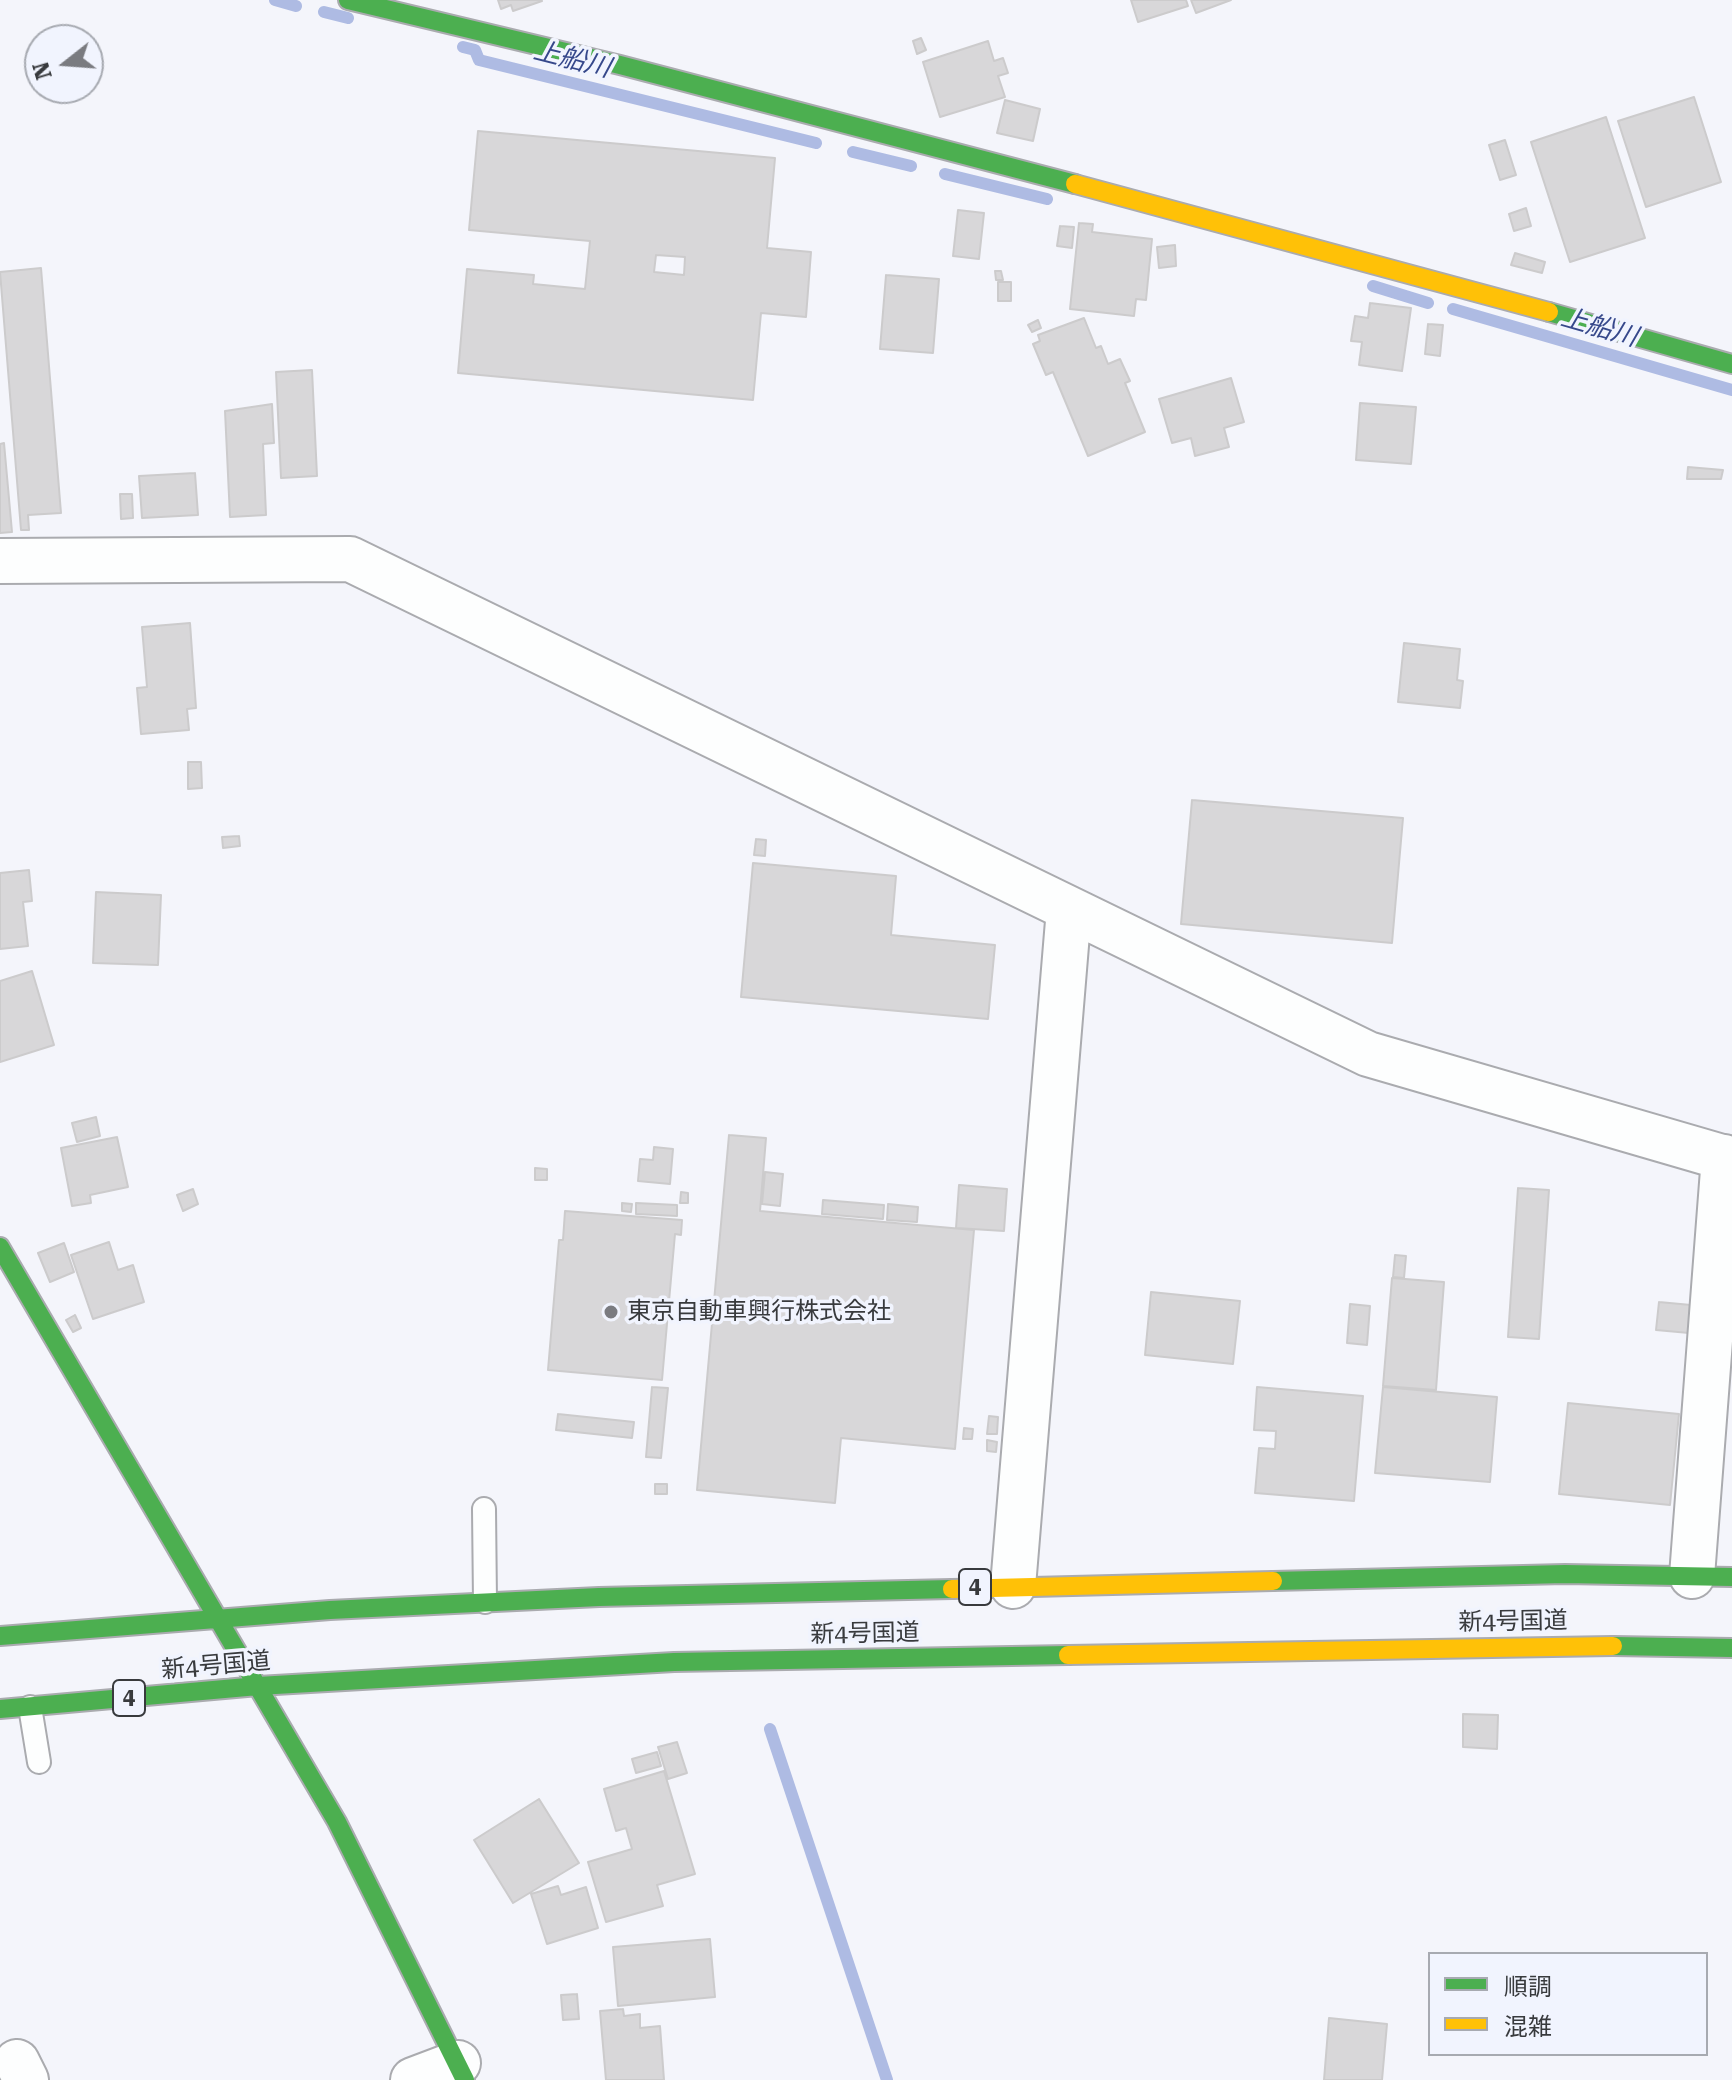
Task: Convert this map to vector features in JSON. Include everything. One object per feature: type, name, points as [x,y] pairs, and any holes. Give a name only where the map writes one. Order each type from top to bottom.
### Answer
[{"type":"main road","points":[[348,0],[636,69],[1366,260],[1732,364]]},
{"type":"main road","points":[[0,1247],[337,1822],[461,2071]]},
{"type":"main road","name":"新4号国道","points":[[0,1636],[485,1602],[1565,1574],[1712,1576]]},
{"type":"main road","name":"新4号国道","points":[[0,1709],[258,1686],[689,1662],[1568,1645],[1732,1648]]},
{"type":"street","points":[[0,561],[350,559],[1368,1054],[1728,1158],[1712,1576]]},
{"type":"street","points":[[1013,1586],[1069,909]]},
{"type":"street","points":[[413,2080],[461,2071]]},
{"type":"lane","points":[[484,1509],[485,1602]]},
{"type":"lane","points":[[30,1707],[39,1762]]},
{"type":"building","points":[[498,0],[542,1],[513,11],[511,5],[501,9]]},
{"type":"building","points":[[1131,0],[1186,0],[1188,6],[1138,22]]},
{"type":"building","points":[[1191,0],[1231,0],[1196,13]]},
{"type":"building","points":[[921,38],[926,50],[917,54],[913,41]]},
{"type":"building","points":[[988,41],[994,61],[1003,58],[1008,73],[998,76],[1005,97],[940,117],[923,62]]},
{"type":"building","points":[[1694,97],[1721,182],[1646,207],[1618,121]]},
{"type":"building","points":[[1005,100],[1040,109],[1033,141],[997,133]]},
{"type":"building","points":[[1606,117],[1645,238],[1570,262],[1531,142]]},
{"type":"building","points":[[478,131],[775,158],[767,248],[811,252],[806,317],[761,313],[753,400],[458,373],[467,269],[534,275],[533,284],[585,289],[590,241],[469,230]],"holes":[[[656,255],[685,257],[684,275],[654,272]]]},
{"type":"building","points":[[1505,140],[1516,175],[1500,180],[1489,145]]},
{"type":"building","points":[[1526,208],[1531,226],[1514,231],[1509,214]]},
{"type":"building","points":[[958,210],[984,213],[979,259],[953,256]]},
{"type":"building","points":[[1079,223],[1093,224],[1092,232],[1152,239],[1146,300],[1136,299],[1134,316],[1070,309]]},
{"type":"building","points":[[1060,226],[1074,227],[1072,248],[1057,246]]},
{"type":"building","points":[[1175,245],[1176,266],[1159,268],[1157,247]]},
{"type":"building","points":[[1515,253],[1545,262],[1542,273],[1511,265]]},
{"type":"building","points":[[41,268],[61,513],[28,515],[29,530],[21,530],[0,272]]},
{"type":"building","points":[[995,271],[1001,271],[1003,280],[996,280]]},
{"type":"building","points":[[886,275],[939,279],[933,353],[880,349]]},
{"type":"building","points":[[998,282],[1011,282],[1011,301],[998,301]]},
{"type":"building","points":[[1370,303],[1411,308],[1402,371],[1359,365],[1362,342],[1351,341],[1355,316],[1368,318]]},
{"type":"building","points":[[1084,318],[1096,348],[1101,346],[1108,364],[1120,359],[1130,381],[1125,383],[1145,432],[1088,456],[1053,372],[1046,375],[1033,344],[1040,341],[1038,335]]},
{"type":"building","points":[[1038,320],[1041,328],[1032,332],[1028,325]]},
{"type":"building","points":[[1428,324],[1443,325],[1440,356],[1425,354]]},
{"type":"building","points":[[312,370],[317,476],[281,478],[276,372]]},
{"type":"building","points":[[1231,378],[1244,422],[1224,428],[1229,447],[1195,456],[1191,438],[1172,443],[1159,399]]},
{"type":"building","points":[[1360,403],[1416,407],[1411,464],[1356,460]]},
{"type":"building","points":[[272,404],[274,443],[263,444],[266,515],[230,517],[225,411]]},
{"type":"building","points":[[4,443],[12,532],[0,533],[0,444]]},
{"type":"building","points":[[1688,467],[1723,470],[1721,479],[1687,479]]},
{"type":"building","points":[[195,473],[198,515],[142,518],[139,476]]},
{"type":"building","points":[[120,494],[132,494],[133,518],[121,519]]},
{"type":"building","points":[[190,623],[196,708],[187,709],[189,730],[141,734],[137,688],[147,687],[142,627]]},
{"type":"building","points":[[1404,643],[1460,649],[1457,680],[1463,681],[1460,708],[1398,702]]},
{"type":"building","points":[[188,762],[201,762],[202,788],[188,789]]},
{"type":"building","points":[[1192,800],[1403,818],[1392,943],[1181,924]]},
{"type":"building","points":[[239,836],[240,846],[223,848],[222,837]]},
{"type":"building","points":[[756,839],[766,840],[765,856],[754,855]]},
{"type":"building","points":[[753,863],[896,876],[891,935],[995,945],[988,1019],[741,997]]},
{"type":"building","points":[[29,870],[32,901],[23,902],[28,946],[0,949],[0,873]]},
{"type":"building","points":[[96,892],[161,895],[158,965],[93,963]]},
{"type":"building","points":[[32,971],[54,1045],[0,1062],[0,981]]},
{"type":"building","points":[[96,1117],[100,1136],[77,1142],[72,1123]]},
{"type":"building","points":[[729,1135],[766,1138],[760,1211],[974,1230],[955,1449],[841,1438],[835,1503],[697,1490]]},
{"type":"building","points":[[117,1137],[128,1187],[90,1195],[91,1203],[72,1206],[61,1148]]},
{"type":"building","points":[[654,1147],[673,1149],[670,1184],[638,1181],[640,1159],[653,1160]]},
{"type":"building","points":[[535,1168],[547,1169],[547,1180],[535,1180]]},
{"type":"building","points":[[765,1172],[783,1174],[780,1206],[762,1204]]},
{"type":"building","points":[[959,1185],[1007,1189],[1004,1231],[956,1228]]},
{"type":"building","points":[[1518,1188],[1549,1190],[1539,1339],[1508,1337]]},
{"type":"building","points":[[193,1189],[198,1204],[183,1211],[177,1195]]},
{"type":"building","points":[[681,1192],[688,1193],[688,1203],[680,1203]]},
{"type":"building","points":[[823,1200],[884,1205],[883,1219],[822,1214]]},
{"type":"building","points":[[622,1203],[632,1204],[631,1212],[622,1211]]},
{"type":"building","points":[[636,1203],[677,1205],[677,1216],[636,1214]]},
{"type":"building","points":[[888,1204],[918,1207],[917,1222],[887,1220]]},
{"type":"building","points":[[565,1211],[682,1220],[681,1235],[675,1234],[662,1380],[548,1370],[559,1240],[563,1240]]},
{"type":"building","points":[[109,1242],[118,1270],[133,1265],[144,1302],[93,1319],[71,1255]]},
{"type":"building","points":[[64,1243],[74,1272],[50,1282],[38,1253]]},
{"type":"building","points":[[1395,1255],[1406,1256],[1404,1278],[1393,1277]]},
{"type":"building","points":[[1392,1278],[1444,1282],[1436,1390],[1383,1386]]},
{"type":"building","points":[[1151,1292],[1240,1301],[1233,1364],[1145,1355]]},
{"type":"building","points":[[1659,1302],[1691,1305],[1689,1333],[1656,1330]]},
{"type":"building","points":[[1350,1304],[1370,1306],[1367,1345],[1347,1343]]},
{"type":"building","points":[[75,1315],[81,1328],[73,1332],[66,1320]]},
{"type":"building","points":[[652,1387],[668,1388],[661,1458],[646,1457]]},
{"type":"building","points":[[1257,1387],[1363,1396],[1354,1501],[1255,1493],[1259,1448],[1275,1449],[1276,1431],[1254,1430]]},
{"type":"building","points":[[1383,1387],[1497,1397],[1490,1482],[1375,1473]]},
{"type":"building","points":[[1568,1403],[1679,1414],[1670,1505],[1559,1494]]},
{"type":"building","points":[[558,1414],[634,1422],[632,1438],[556,1430]]},
{"type":"building","points":[[989,1416],[998,1417],[997,1434],[987,1434]]},
{"type":"building","points":[[964,1428],[973,1429],[972,1439],[963,1439]]},
{"type":"building","points":[[987,1440],[997,1442],[996,1452],[987,1451]]},
{"type":"building","points":[[655,1484],[667,1484],[667,1494],[655,1494]]},
{"type":"building","points":[[1463,1714],[1498,1715],[1497,1749],[1463,1747]]},
{"type":"building","points":[[677,1742],[687,1773],[668,1779],[658,1747]]},
{"type":"building","points":[[657,1752],[661,1766],[636,1773],[632,1759]]},
{"type":"building","points":[[664,1771],[695,1874],[657,1885],[663,1906],[606,1922],[588,1862],[632,1849],[626,1828],[616,1831],[604,1789]]},
{"type":"building","points":[[539,1799],[579,1863],[513,1903],[474,1840]]},
{"type":"building","points":[[558,1886],[561,1895],[586,1887],[598,1928],[547,1944],[531,1894]]},
{"type":"building","points":[[710,1939],[715,1997],[618,2006],[613,1947]]},
{"type":"building","points":[[577,1994],[579,2019],[563,2020],[561,1995]]},
{"type":"building","points":[[623,2009],[624,2016],[640,2014],[640,2028],[660,2026],[664,2080],[606,2080],[600,2011]]},
{"type":"building","points":[[1329,2018],[1387,2024],[1382,2080],[1324,2080]]},
{"type":"waterway","name":"上船川","points":[[275,0],[296,6]]},
{"type":"waterway","name":"上船川","points":[[324,12],[348,18]]},
{"type":"waterway","name":"上船川","points":[[463,47],[475,50],[479,60],[816,143]]},
{"type":"waterway","name":"上船川","points":[[853,152],[911,166]]},
{"type":"waterway","name":"上船川","points":[[945,174],[1047,199]]},
{"type":"waterway","name":"上船川","points":[[1373,286],[1428,303]]},
{"type":"waterway","name":"上船川","points":[[1453,309],[1732,390]]},
{"type":"waterway","points":[[770,1729],[887,2080]]},
{"type":"traffic: fast","points":[[348,0],[620,65],[1075,184]]},
{"type":"traffic: fast","points":[[1549,312],[1732,364]]},
{"type":"traffic: fast","points":[[0,1247],[337,1822],[465,2080]]},
{"type":"traffic: fast","points":[[1273,1581],[1565,1574],[1732,1577]]},
{"type":"traffic: fast","points":[[0,1636],[330,1610],[599,1597],[952,1589]]},
{"type":"traffic: fast","points":[[1613,1646],[1732,1648]]},
{"type":"traffic: fast","points":[[0,1709],[258,1686],[674,1662],[1068,1655]]},
{"type":"traffic: slow","points":[[1075,184],[1549,312]]},
{"type":"traffic: slow","points":[[952,1589],[1273,1581]]},
{"type":"traffic: slow","points":[[1068,1655],[1613,1646]]},
{"type":"place","name":"東京自動車興行株式会社","points":[[611,1312]]}]
